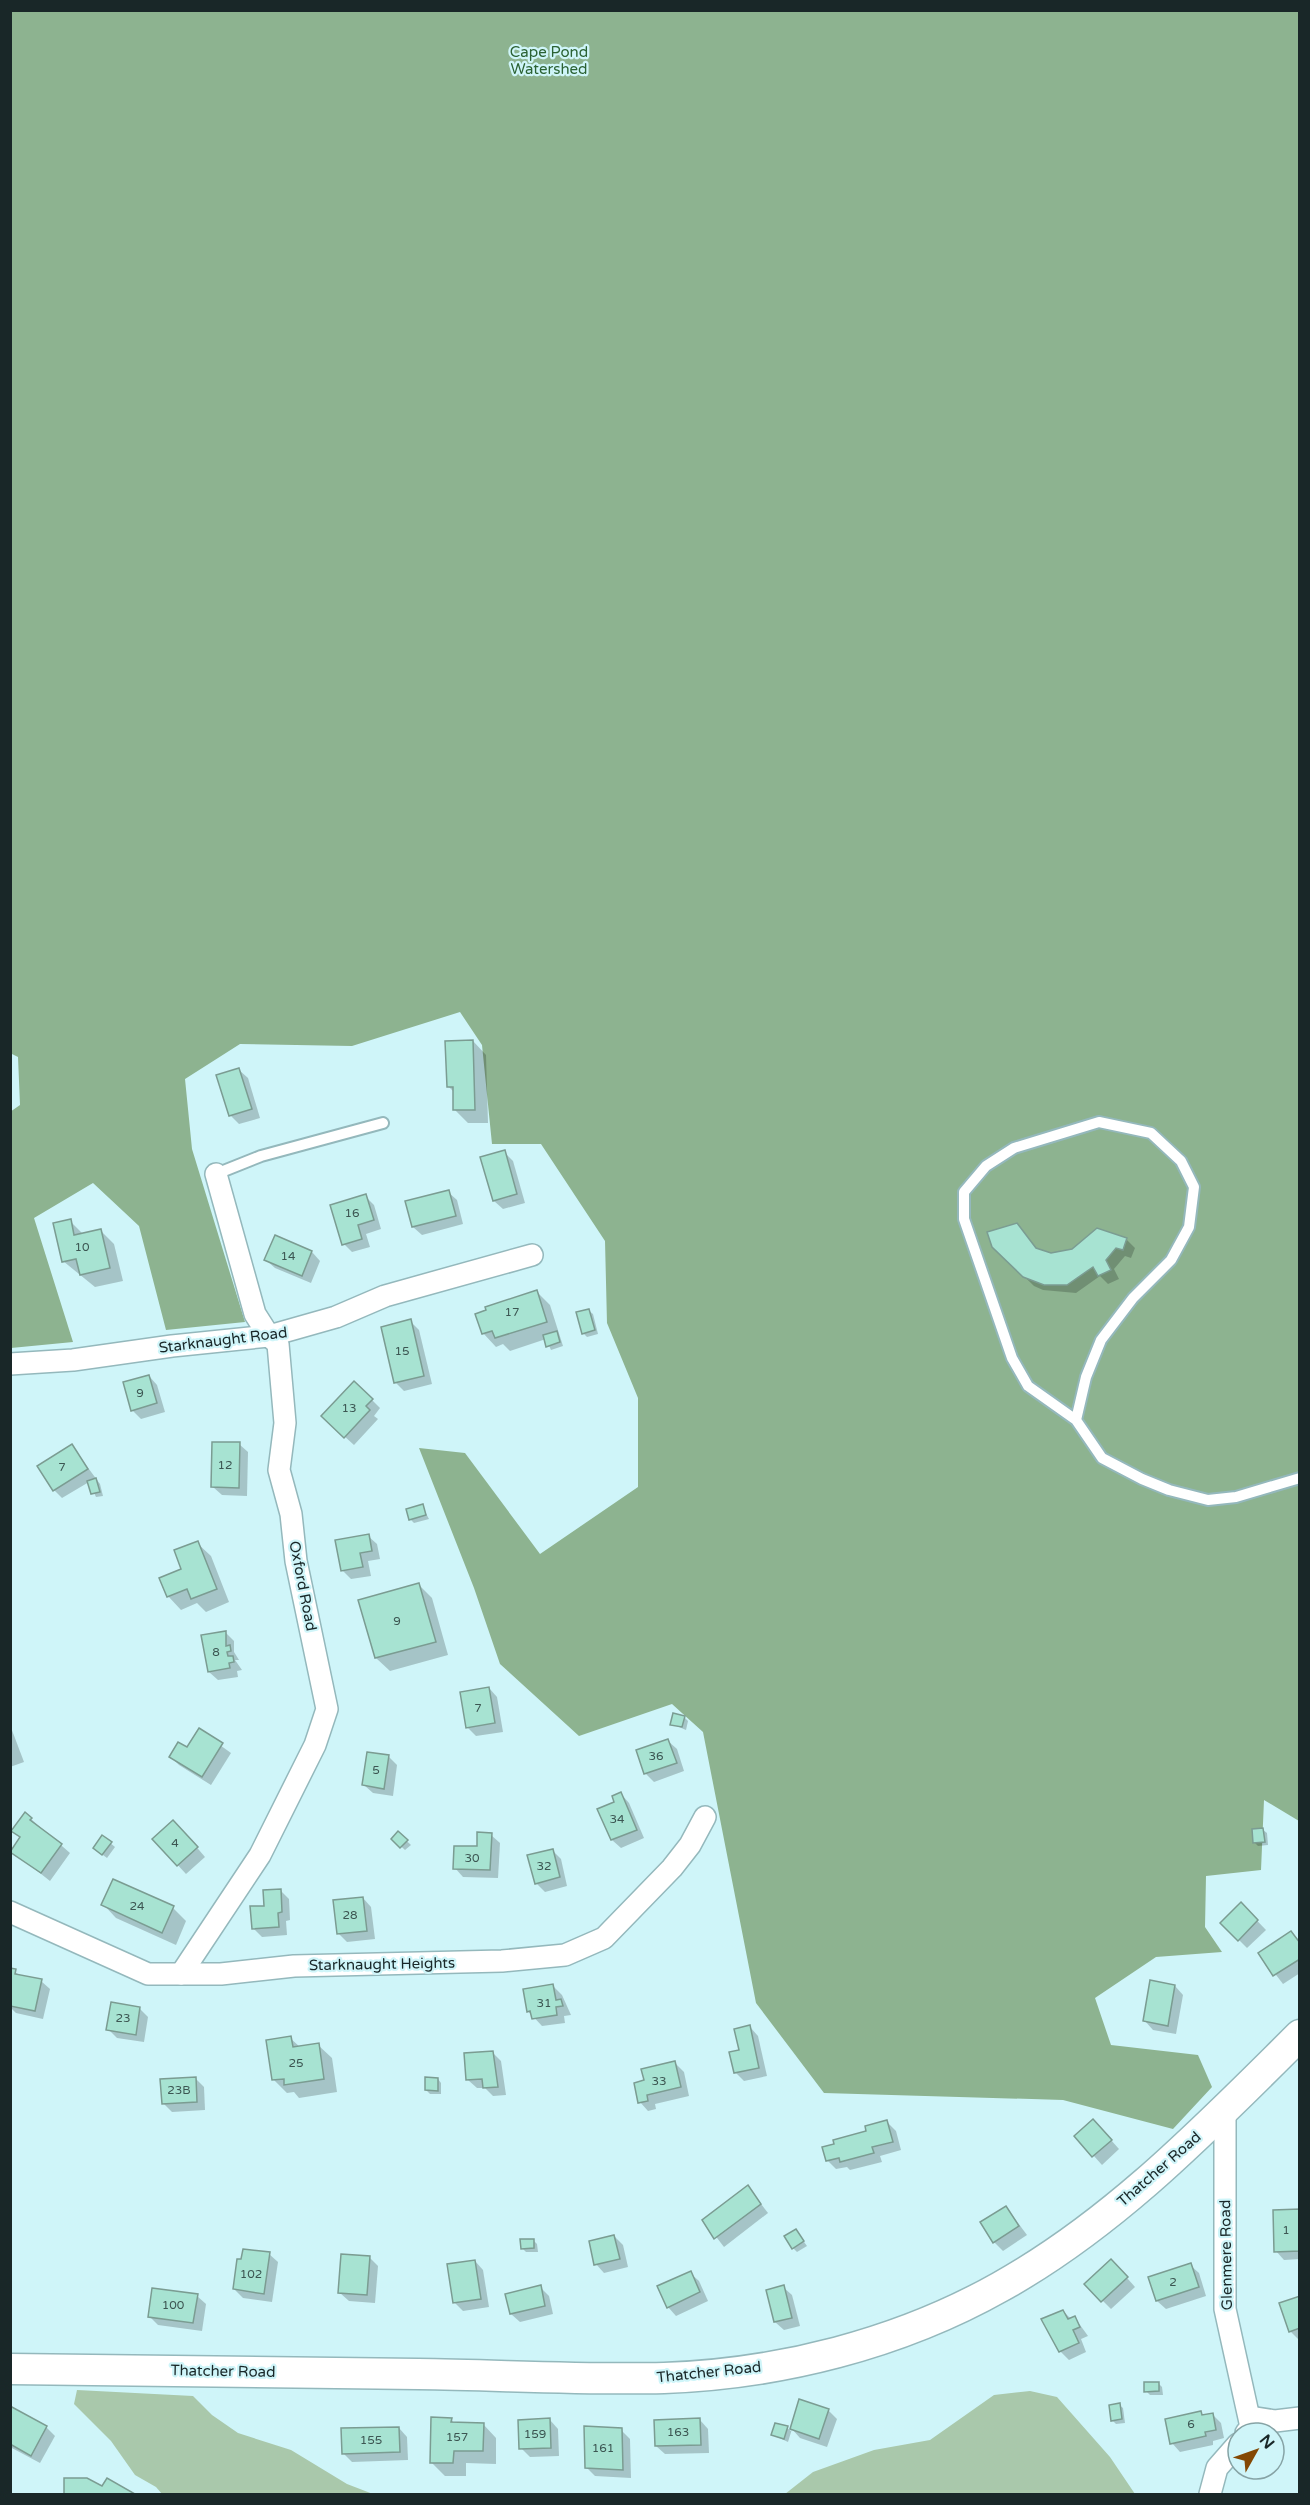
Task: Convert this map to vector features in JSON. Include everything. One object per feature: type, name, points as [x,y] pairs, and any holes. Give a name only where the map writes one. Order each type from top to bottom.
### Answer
[{"type":"main road","name":"Thatcher Road","points":[[10,2369],[664,2378],[790,2363],[901,2334],[1001,2287],[1076,2240],[1142,2185],[1225,2109],[1299,2035]]},
{"type":"street","name":"Oxford Road","points":[[181,1974],[260,1855],[315,1745],[327,1709],[296,1561],[291,1514],[279,1470],[285,1424],[278,1344],[269,1336],[255,1314],[216,1174]]},
{"type":"street","name":"Starknaught Road","points":[[10,1364],[73,1360],[172,1346],[269,1336],[336,1317],[385,1296],[532,1255]]},
{"type":"street","name":"Starknaught Heights","points":[[10,1912],[148,1974],[221,1974],[294,1966],[502,1961],[565,1955],[604,1938],[672,1868],[690,1845],[705,1817]]},
{"type":"street","name":"Glenmere Road","points":[[1225,2109],[1225,2309],[1247,2421]]},
{"type":"street","points":[[1275,2421],[1299,2418]]},
{"type":"street","points":[[1210,2494],[1217,2468],[1226,2458]]},
{"type":"lane","points":[[1076,1420],[1086,1377],[1101,1340],[1133,1298],[1171,1260],[1189,1227],[1194,1187],[1181,1161],[1151,1133],[1100,1122],[1014,1148],[986,1166],[964,1192],[964,1219],[1012,1358],[1028,1386],[1076,1420],[1102,1458],[1169,1490],[1208,1500],[1246,1495],[1299,1478]]},
{"type":"lane","points":[[216,1174],[282,1150],[383,1123]]},
{"type":"green space","name":"Cape Pond Watershed","points":[[10,11],[1299,11],[1299,1821],[1264,1800],[1261,1870],[1206,1876],[1205,1927],[1222,1952],[1156,1957],[1095,1998],[1111,2045],[1198,2055],[1212,2087],[1173,2129],[1063,2100],[824,2093],[756,2003],[703,1732],[672,1704],[579,1736],[500,1664],[474,1588],[419,1448],[465,1453],[540,1554],[638,1487],[638,1398],[607,1323],[605,1241],[541,1144],[492,1144],[482,1045],[460,1012],[352,1046],[240,1044],[185,1079],[192,1149],[245,1322],[166,1330],[139,1226],[93,1183],[34,1218],[73,1342],[11,1348],[10,1112],[20,1105],[18,1057],[10,1053]]},
{"type":"green space","points":[[77,2390],[193,2396],[212,2415],[238,2433],[291,2450],[347,2484],[373,2494],[162,2494],[156,2487],[135,2475],[111,2441],[74,2404]]},
{"type":"green space","points":[[1030,2391],[1057,2397],[1110,2457],[1135,2494],[785,2494],[813,2472],[874,2450],[930,2440],[994,2395]]},
{"type":"building","points":[[473,1040],[475,1110],[453,1110],[453,1087],[447,1087],[445,1041]]},
{"type":"building","points":[[239,1068],[252,1109],[229,1116],[216,1075]]},
{"type":"building","points":[[505,1150],[517,1194],[493,1201],[480,1157]]},
{"type":"building","points":[[449,1190],[456,1216],[412,1227],[405,1201]]},
{"type":"building","points":[[366,1194],[374,1220],[358,1225],[362,1239],[342,1245],[330,1205]]},
{"type":"building","points":[[71,1219],[74,1235],[101,1229],[110,1268],[80,1275],[76,1259],[62,1262],[53,1223]]},
{"type":"building","points":[[1017,1223],[1036,1248],[1051,1253],[1072,1249],[1097,1228],[1127,1238],[1123,1250],[1116,1248],[1106,1260],[1111,1270],[1098,1276],[1093,1267],[1067,1285],[1044,1285],[1023,1277],[992,1247],[987,1232]]},
{"type":"building","points":[[275,1235],[312,1251],[302,1276],[264,1260]]},
{"type":"building","points":[[537,1290],[547,1322],[495,1338],[492,1331],[482,1334],[475,1314],[486,1310],[485,1307]]},
{"type":"building","points":[[589,1309],[595,1330],[582,1334],[576,1312]]},
{"type":"building","points":[[411,1319],[424,1376],[394,1383],[381,1327]]},
{"type":"building","points":[[557,1331],[560,1342],[546,1347],[543,1335]]},
{"type":"building","points":[[149,1375],[157,1403],[131,1411],[123,1382]]},
{"type":"building","points":[[354,1381],[373,1399],[366,1406],[370,1410],[344,1438],[321,1416]]},
{"type":"building","points":[[212,1442],[240,1442],[239,1488],[211,1487]]},
{"type":"building","points":[[72,1444],[88,1469],[53,1491],[37,1466]]},
{"type":"building","points":[[96,1478],[100,1492],[91,1494],[87,1481]]},
{"type":"building","points":[[423,1504],[426,1515],[409,1520],[406,1509]]},
{"type":"building","points":[[369,1534],[372,1551],[360,1553],[363,1567],[341,1571],[335,1540]]},
{"type":"building","points":[[198,1541],[217,1589],[191,1599],[187,1589],[167,1597],[159,1578],[181,1569],[174,1550]]},
{"type":"building","points":[[419,1583],[436,1642],[375,1658],[358,1600]]},
{"type":"building","points":[[226,1631],[226,1646],[230,1645],[231,1651],[227,1652],[228,1656],[233,1656],[234,1662],[229,1663],[230,1668],[208,1672],[201,1635]]},
{"type":"building","points":[[489,1687],[495,1723],[466,1728],[460,1692]]},
{"type":"building","points":[[673,1713],[685,1716],[682,1727],[670,1725]]},
{"type":"building","points":[[199,1728],[223,1743],[202,1777],[169,1757],[178,1742],[187,1747]]},
{"type":"building","points":[[668,1739],[677,1763],[644,1774],[636,1750]]},
{"type":"building","points":[[367,1752],[389,1755],[384,1789],[362,1785]]},
{"type":"building","points":[[621,1792],[637,1830],[611,1840],[597,1809],[614,1802],[612,1796]]},
{"type":"building","points":[[25,1812],[32,1818],[30,1820],[62,1844],[41,1873],[10,1852],[20,1837],[11,1831]]},
{"type":"building","points":[[173,1820],[198,1847],[177,1866],[152,1839]]},
{"type":"building","points":[[1263,1828],[1265,1842],[1253,1843],[1252,1829]]},
{"type":"building","points":[[398,1831],[408,1840],[400,1848],[391,1839]]},
{"type":"building","points":[[477,1832],[492,1833],[490,1870],[453,1869],[454,1846],[477,1846]]},
{"type":"building","points":[[102,1835],[112,1842],[102,1855],[93,1848]]},
{"type":"building","points":[[553,1849],[560,1877],[535,1884],[527,1855]]},
{"type":"building","points":[[113,1879],[174,1906],[162,1933],[101,1905]]},
{"type":"building","points":[[281,1889],[282,1912],[278,1913],[279,1927],[252,1929],[250,1906],[264,1906],[263,1890]]},
{"type":"building","points":[[363,1897],[367,1931],[337,1934],[333,1900]]},
{"type":"building","points":[[1241,1902],[1258,1920],[1238,1941],[1220,1923]]},
{"type":"building","points":[[1291,1931],[1300,1943],[1300,1959],[1273,1976],[1258,1953]]},
{"type":"building","points":[[10,1968],[16,1969],[15,1974],[42,1979],[35,2011],[10,2006]]},
{"type":"building","points":[[1150,1980],[1175,1985],[1168,2026],[1143,2021]]},
{"type":"building","points":[[553,1984],[556,2000],[561,1999],[563,2006],[556,2007],[557,2015],[532,2019],[530,2011],[527,2012],[523,1989]]},
{"type":"building","points":[[111,2002],[140,2007],[136,2035],[106,2030]]},
{"type":"building","points":[[750,2025],[759,2068],[734,2073],[729,2052],[739,2050],[734,2029]]},
{"type":"building","points":[[291,2036],[293,2047],[319,2043],[324,2079],[284,2085],[284,2079],[272,2080],[266,2040]]},
{"type":"building","points":[[493,2051],[498,2087],[483,2088],[482,2079],[466,2080],[464,2053]]},
{"type":"building","points":[[675,2061],[681,2087],[647,2095],[648,2101],[638,2103],[634,2083],[644,2080],[641,2069]]},
{"type":"building","points":[[196,2077],[197,2102],[162,2104],[160,2079]]},
{"type":"building","points":[[425,2077],[438,2078],[438,2091],[425,2090]]},
{"type":"building","points":[[1093,2119],[1112,2140],[1092,2157],[1074,2136]]},
{"type":"building","points":[[887,2120],[893,2142],[872,2147],[874,2153],[840,2162],[839,2158],[826,2161],[822,2147],[834,2144],[833,2140],[866,2131],[865,2126]]},
{"type":"building","points":[[748,2185],[761,2204],[714,2239],[702,2220]]},
{"type":"building","points":[[1006,2206],[1019,2226],[993,2243],[980,2222]]},
{"type":"building","points":[[1300,2209],[1300,2251],[1274,2252],[1273,2210]]},
{"type":"building","points":[[796,2229],[804,2241],[792,2249],[784,2236]]},
{"type":"building","points":[[614,2235],[620,2259],[594,2265],[589,2241]]},
{"type":"building","points":[[520,2239],[534,2239],[534,2248],[521,2249]]},
{"type":"building","points":[[243,2249],[270,2252],[264,2294],[233,2289],[237,2259],[241,2259]]},
{"type":"building","points":[[341,2254],[370,2256],[367,2295],[338,2293]]},
{"type":"building","points":[[1111,2259],[1128,2277],[1101,2302],[1084,2284]]},
{"type":"building","points":[[475,2260],[481,2299],[453,2303],[447,2264]]},
{"type":"building","points":[[1191,2263],[1199,2287],[1156,2301],[1148,2277]]},
{"type":"building","points":[[691,2271],[700,2292],[667,2308],[657,2286]]},
{"type":"building","points":[[541,2285],[545,2306],[510,2314],[505,2294]]},
{"type":"building","points":[[784,2285],[792,2318],[774,2322],[766,2290]]},
{"type":"building","points":[[152,2288],[198,2294],[193,2323],[148,2317]]},
{"type":"building","points":[[1300,2296],[1300,2328],[1289,2332],[1279,2303]]},
{"type":"building","points":[[1063,2310],[1068,2319],[1075,2316],[1080,2327],[1073,2330],[1079,2343],[1059,2352],[1041,2319]]},
{"type":"building","points":[[1144,2382],[1159,2382],[1159,2391],[1144,2392]]},
{"type":"building","points":[[799,2399],[829,2409],[819,2439],[790,2429]]},
{"type":"building","points":[[1120,2403],[1122,2419],[1111,2421],[1109,2405]]},
{"type":"building","points":[[10,2406],[47,2426],[31,2456],[10,2444]]},
{"type":"building","points":[[1201,2411],[1202,2415],[1213,2413],[1216,2430],[1205,2432],[1206,2436],[1170,2444],[1165,2419]]},
{"type":"building","points":[[431,2417],[452,2418],[451,2422],[484,2423],[483,2451],[454,2451],[453,2463],[430,2463]]},
{"type":"building","points":[[550,2418],[551,2448],[519,2449],[518,2420]]},
{"type":"building","points":[[700,2418],[701,2445],[655,2446],[654,2420]]},
{"type":"building","points":[[775,2423],[788,2426],[784,2439],[771,2435]]},
{"type":"building","points":[[584,2426],[622,2428],[623,2470],[585,2468]]},
{"type":"building","points":[[399,2427],[400,2452],[342,2454],[341,2428]]},
{"type":"building","points":[[64,2478],[87,2478],[102,2486],[107,2478],[135,2494],[64,2494]]}]
